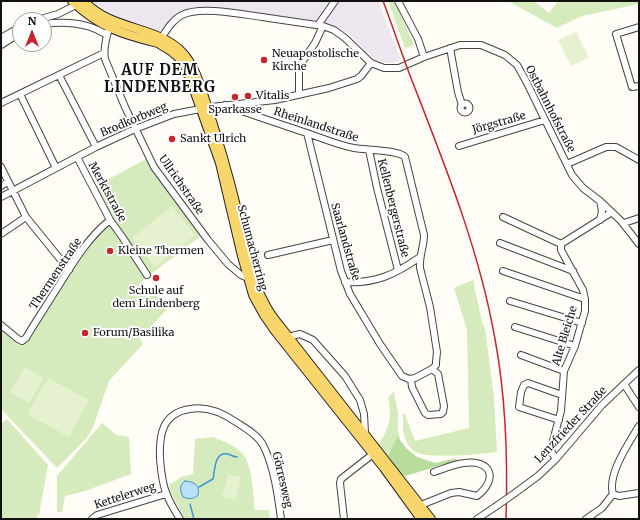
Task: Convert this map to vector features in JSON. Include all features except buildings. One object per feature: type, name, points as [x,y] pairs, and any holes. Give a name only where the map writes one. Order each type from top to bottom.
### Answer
[{"type":"main road","name":"Schumacherring","points":[[79,2],[92,9],[109,28],[120,24],[160,40],[184,64],[204,108],[245,256],[248,278],[253,295],[264,315],[373,454],[421,519]]},
{"type":"main road","name":"Schumacherring","points":[[247,265],[269,312],[431,519]]},
{"type":"street","points":[[299,95],[299,70],[302,62],[315,43],[321,25],[335,1]]},
{"type":"street","points":[[398,1],[418,39],[424,57]]},
{"type":"street","points":[[52,16],[79,2]]},
{"type":"street","name":"Ostbahnhofstraße","points":[[160,40],[168,27],[180,16],[187,13],[200,11],[231,13],[321,25],[334,30],[345,38],[371,63],[384,68],[399,68],[424,57],[460,45],[481,45],[505,55],[516,65],[533,93],[572,175],[583,188],[624,223],[639,244]]},
{"type":"street","points":[[52,24],[72,23],[99,30],[109,28]]},
{"type":"street","points":[[639,27],[616,34],[632,87],[639,86]]},
{"type":"street","name":"Ullrichstraße","points":[[109,28],[104,53],[105,59],[135,129],[154,167],[208,240],[228,264],[241,275],[248,278]]},
{"type":"street","points":[[1,38],[12,32]]},
{"type":"street","points":[[1,45],[12,38]]},
{"type":"street","points":[[450,48],[458,92],[462,105]]},
{"type":"street","points":[[1,104],[104,53]]},
{"type":"street","name":"Brodkorbweg","points":[[1,197],[96,147],[135,129],[174,114],[204,108],[275,100],[299,95],[357,79],[362,76],[371,63]]},
{"type":"street","points":[[59,75],[96,147]]},
{"type":"street","points":[[20,94],[56,168]]},
{"type":"street","name":"Rheinlandstraße","points":[[225,105],[342,145],[403,154],[424,236],[423,248],[420,257],[420,268],[430,307],[435,335],[437,352],[434,367]]},
{"type":"street","name":"Jörgstraße","points":[[459,146],[545,120]]},
{"type":"street","name":"Saarlandstraße","points":[[307,133],[341,271],[350,294],[380,344],[402,376],[406,379],[411,379]]},
{"type":"street","points":[[567,164],[606,147],[616,147],[639,160]]},
{"type":"street","name":"Kellenbergerstraße","points":[[369,150],[398,270]]},
{"type":"street","name":"Merktstraße","points":[[77,157],[110,220],[147,275]]},
{"type":"street","points":[[1,167],[26,217],[69,270]]},
{"type":"street","points":[[1,186],[8,182]]},
{"type":"street","points":[[600,201],[602,211],[600,220]]},
{"type":"street","points":[[503,217],[561,244],[612,212]]},
{"type":"street","points":[[1,234],[26,217]]},
{"type":"street","points":[[624,223],[639,218]]},
{"type":"street","name":"Thermenstraße","points":[[1,325],[18,339],[22,341],[26,338],[69,270],[100,228],[110,220]]},
{"type":"street","points":[[268,255],[333,240]]},
{"type":"street","points":[[500,243],[573,271]]},
{"type":"street","name":"Alte Bleiche","points":[[556,459],[552,453],[552,448],[559,420],[564,371],[575,346],[585,311],[583,290],[561,250],[561,244]]},
{"type":"street","points":[[345,282],[368,282],[380,279],[420,257]]},
{"type":"street","points":[[503,271],[585,299]]},
{"type":"street","points":[[510,301],[582,323]]},
{"type":"street","points":[[515,327],[575,346]]},
{"type":"street","points":[[288,337],[300,334],[312,340],[345,376],[360,400],[364,414],[364,433]]},
{"type":"street","points":[[521,355],[564,371]]},
{"type":"street","points":[[434,367],[438,374],[443,400],[444,410],[441,414],[428,415],[425,413],[412,387],[411,379],[434,367]]},
{"type":"street","name":"Lenzfrieder Straße","points":[[477,519],[515,494],[538,476],[556,459],[587,422],[639,370]]},
{"type":"street","points":[[559,420],[519,407],[521,392],[524,385],[528,383],[562,395]]},
{"type":"street","points":[[624,384],[639,407]]},
{"type":"street","name":"Görresweg","points":[[180,519],[166,494],[161,470],[161,431],[166,422],[172,416],[178,412],[193,408],[208,409],[230,418],[246,428],[263,445],[275,484],[281,519]]},
{"type":"street","points":[[613,494],[611,488],[620,458],[639,426]]},
{"type":"street","points":[[344,519],[340,483],[341,478],[373,454]]},
{"type":"street","points":[[421,505],[451,493],[459,492],[477,496],[489,482],[490,478],[490,472],[478,463],[464,462],[434,472]]},
{"type":"street","points":[[613,494],[619,496],[639,493]]},
{"type":"street","name":"Kettelerweg","points":[[92,519],[97,515],[166,494]]},
{"type":"street","points":[[586,519],[602,508],[613,494]]},
{"type":"shaded area","points":[[88,1],[378,1],[401,60],[393,63],[383,63],[375,60],[348,33],[337,27],[320,22],[230,9],[197,7],[184,11],[173,17],[157,33],[120,19]]},
{"type":"green space","points":[[388,1],[395,1],[414,45],[405,48]]},
{"type":"green space","points":[[508,1],[534,1],[549,13],[558,1],[639,1],[639,4],[582,16],[557,28]]},
{"type":"green space","points":[[576,32],[589,58],[571,66],[558,40]]},
{"type":"green space","points":[[148,158],[202,235],[141,282],[147,290],[151,288],[167,309],[140,339],[143,344],[109,381],[93,427],[86,439],[57,468],[1,409],[1,328],[17,342],[26,342],[86,250],[102,229],[112,220],[96,186]]},
{"type":"green space","points":[[172,206],[195,235],[155,267],[132,238]]},
{"type":"green space","points":[[473,280],[482,322],[485,328],[494,398],[497,452],[454,456],[420,454],[410,447],[405,439],[403,414],[405,414],[415,441],[469,428],[467,330],[454,288]]},
{"type":"green space","points":[[25,367],[44,378],[29,403],[10,392]]},
{"type":"green space","points":[[48,378],[89,400],[69,437],[27,414]]},
{"type":"green space","points":[[394,392],[398,413],[398,434],[388,456],[378,444],[385,433],[389,422],[390,411],[388,397]]},
{"type":"green space","points":[[7,419],[48,465],[39,515],[37,515],[37,518],[34,519],[1,519],[1,424]]},
{"type":"green space","points":[[102,423],[116,435],[129,437],[131,474],[85,491],[65,496],[62,512],[57,512],[57,476]]},
{"type":"green space","points":[[398,434],[400,440],[406,448],[417,457],[435,463],[453,459],[459,460],[405,476],[400,473],[388,456]]},
{"type":"green space","points":[[213,437],[232,445],[246,458],[253,489],[255,510],[269,510],[270,519],[185,519],[171,493],[169,484],[181,477],[193,474],[195,439]]},
{"type":"green space","points":[[228,474],[241,477],[236,500],[222,497]]},
{"type":"water","points":[[185,481],[192,482],[197,486],[198,495],[196,497],[191,499],[183,497],[181,488]]},
{"type":"waterway","points":[[199,487],[213,479],[216,462],[220,456],[223,454],[228,454],[237,457]]},
{"type":"waterway","points":[[190,504],[194,519]]},
{"type":"railway","points":[[383,1],[459,206],[480,272],[488,305],[499,361],[504,406],[507,473],[506,519]]},
{"type":"place","name":"Neuapostolische Kirche","points":[[264,60]]},
{"type":"place","name":"Vitalis","points":[[248,96]]},
{"type":"place","name":"Sparkasse","points":[[235,97]]},
{"type":"place","name":"Sankt Ulrich","points":[[172,139]]},
{"type":"place","name":"Kleine Thermen","points":[[110,251]]},
{"type":"place","name":"Schule auf dem Lindenberg","points":[[156,278]]},
{"type":"place","name":"Forum/Basilika","points":[[85,333]]},
{"type":"district","name":"AUF DEM LINDENBERG","points":[[160,80]]}]
